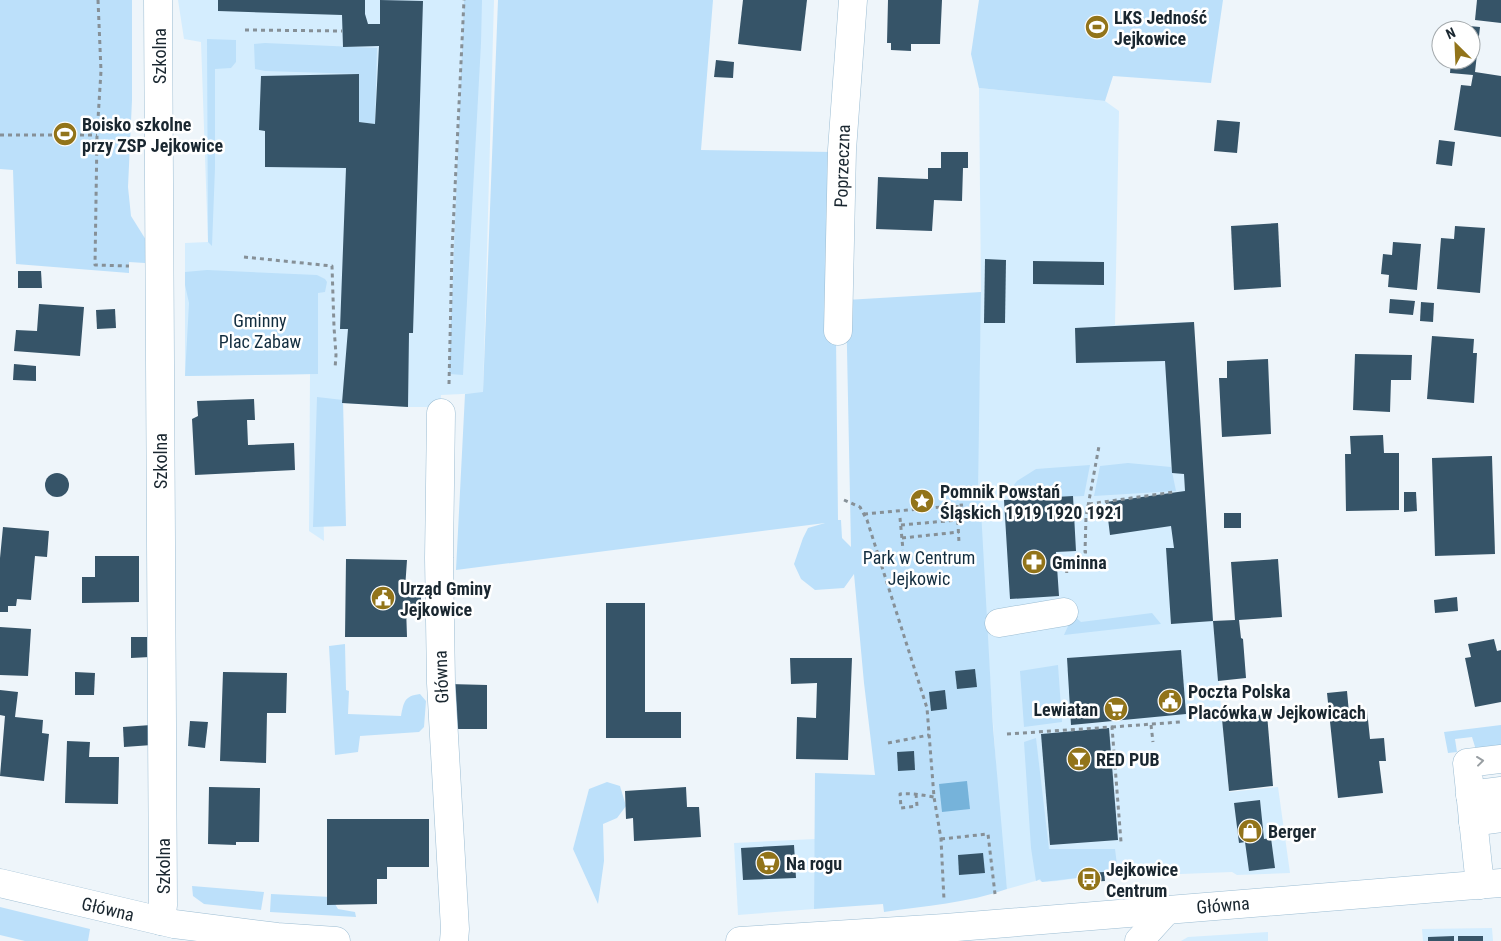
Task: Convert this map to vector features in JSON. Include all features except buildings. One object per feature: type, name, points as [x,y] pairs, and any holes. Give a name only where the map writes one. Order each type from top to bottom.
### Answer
[{"type":"street","name":"Szkolna","points":[[158,0],[163,890],[161,922]]},
{"type":"street","name":"Poprzeczna","points":[[838,331],[842,150],[853,0]]},
{"type":"street","name":"Główna","points":[[445,400],[439,558],[441,674],[454,941]]},
{"type":"street","points":[[999,623],[1064,612]]},
{"type":"street","points":[[1491,884],[1473,822],[1466,763],[1501,759]]},
{"type":"street","points":[[1470,795],[1501,791]]},
{"type":"street","points":[[1473,822],[1501,818]]},
{"type":"street","name":"Główna","points":[[0,883],[161,922],[277,937],[336,941]]},
{"type":"street","name":"Główna","points":[[740,941],[1491,884]]},
{"type":"street","points":[[1139,941],[1167,910]]},
{"type":"path","points":[[98,0],[101,71],[97,135],[95,266],[159,268]]},
{"type":"path","points":[[445,400],[464,0]]},
{"type":"path","points":[[244,30],[342,31]]},
{"type":"path","points":[[0,135],[97,135]]},
{"type":"path","points":[[244,258],[332,266],[336,342],[334,369]]},
{"type":"path","points":[[1087,552],[1084,552],[1085,530],[1099,446]]},
{"type":"path","points":[[1089,504],[1174,492]]},
{"type":"path","points":[[844,500],[860,507],[864,514],[927,708],[934,797],[941,839],[945,924]]},
{"type":"path","points":[[864,514],[963,505]]},
{"type":"path","points":[[956,506],[959,543]]},
{"type":"path","points":[[900,518],[903,550]]},
{"type":"path","points":[[901,525],[958,520]]},
{"type":"path","points":[[902,538],[959,532]]},
{"type":"path","points":[[1066,561],[1067,576]]},
{"type":"path","points":[[1007,734],[1180,722]]},
{"type":"path","points":[[1151,725],[1152,742]]},
{"type":"path","points":[[1112,727],[1121,842]]},
{"type":"path","points":[[888,743],[929,735]]},
{"type":"path","points":[[916,794],[917,806],[901,808],[900,794],[916,794],[934,797]]},
{"type":"path","points":[[941,839],[988,834],[995,894]]},
{"type":"shaded area","points":[[178,0],[494,0],[483,393],[441,395],[440,407],[342,403],[343,400],[322,441],[324,541],[309,531],[310,374],[185,376],[185,243],[208,242],[201,42],[184,39]]},
{"type":"shaded area","points":[[979,88],[1105,101],[1119,111],[1115,325],[1193,322],[1213,621],[1229,792],[1278,787],[1290,873],[1237,875],[1232,872],[1104,877],[1104,872],[1085,873],[1085,877],[1042,882],[1039,880],[1007,889],[1000,824],[977,488],[981,292]]},
{"type":"shaded area","points":[[967,781],[970,809],[942,812],[939,784]]},
{"type":"shaded area","points":[[815,839],[814,909],[738,915],[734,843]]},
{"type":"shaded area","points":[[1492,928],[1493,941],[1423,941],[1422,929]]},
{"type":"shaded area","points":[[1268,932],[1268,941],[1181,941],[1188,937]]},
{"type":"green space","name":"Boisko szkolne przy ZSP Jejkowice","points":[[0,0],[132,0],[132,100],[128,187],[131,216],[146,240],[145,263],[129,262],[129,273],[16,264],[13,170],[0,169]]},
{"type":"green space","points":[[464,0],[482,0],[463,375],[449,374]]},
{"type":"green space","name":"Park w Centrum Jejkowic","points":[[498,0],[713,0],[701,150],[834,152],[838,520],[841,520],[842,538],[851,547],[846,300],[981,292],[978,492],[980,492],[993,727],[1007,889],[962,901],[884,912],[883,904],[814,909],[815,773],[875,775],[854,574],[844,588],[815,590],[801,579],[794,564],[808,528],[825,523],[456,570],[465,394],[483,392]]},
{"type":"green space","name":"LKS Jedność Jejkowice","points":[[979,0],[1223,0],[1211,83],[1113,76],[1105,101],[979,88],[971,54]]},
{"type":"green space","points":[[207,39],[236,40],[236,62],[231,68],[215,69],[215,168],[212,246],[208,242]]},
{"type":"green space","points":[[254,44],[377,48],[375,124],[359,122],[359,74],[265,71],[255,69]]},
{"type":"green space","name":"Gminny Plac Zabaw","points":[[207,270],[317,275],[325,279],[327,282],[325,292],[318,293],[318,374],[185,376],[189,303],[185,285],[185,272]]},
{"type":"green space","points":[[317,397],[343,400],[346,526],[313,527]]},
{"type":"green space","points":[[1128,463],[1171,467],[1176,491],[1094,496],[1100,466]]},
{"type":"green space","points":[[1090,465],[1084,496],[1008,499],[1007,494],[1017,481],[1036,469]]},
{"type":"green space","points":[[1152,613],[1161,624],[1064,635],[1073,615],[1081,622]]},
{"type":"green space","points":[[345,644],[346,690],[349,691],[348,714],[401,716],[406,700],[411,696],[420,694],[426,701],[424,727],[419,732],[360,736],[358,752],[335,755],[329,646]]},
{"type":"green space","points":[[1058,665],[1062,722],[1024,727],[1020,671]]},
{"type":"green space","points":[[1501,725],[1501,747],[1476,750],[1472,737],[1455,739],[1457,752],[1448,753],[1444,732]]},
{"type":"green space","points":[[1036,738],[1049,849],[1115,849],[1118,873],[1105,875],[1104,872],[1085,873],[1085,877],[1042,882],[1040,879],[1036,881],[1031,848],[1024,742]]},
{"type":"green space","points":[[607,782],[620,786],[626,806],[617,818],[603,824],[604,861],[598,904],[573,849],[589,789]]},
{"type":"green space","points":[[192,886],[264,892],[261,910],[204,904],[193,896]]},
{"type":"green space","points":[[271,894],[331,897],[338,909],[355,912],[356,917],[270,912]]},
{"type":"green space","points":[[0,907],[90,929],[88,941],[25,941],[0,935]]},
{"type":"place","name":"LKS Jedność Jejkowice","points":[[1097,27]]},
{"type":"place","name":"Boisko szkolne przy ZSP Jejkowice","points":[[65,134]]},
{"type":"place","name":"Pomnik Powstań Śląskich 1919 1920 1921","points":[[922,501]]},
{"type":"place","name":"Gminna","points":[[1034,562]]},
{"type":"place","name":"Urząd Gminy Jejkowice","points":[[383,598]]},
{"type":"place","name":"Poczta Polska Placówka w Jejkowicach","points":[[1170,701]]},
{"type":"place","name":"Lewiatan","points":[[1116,709]]},
{"type":"place","name":"RED PUB","points":[[1079,759]]},
{"type":"place","name":"Berger","points":[[1250,831]]},
{"type":"place","name":"Na rogu","points":[[768,863]]},
{"type":"place","name":"Jejkowice Centrum","points":[[1089,879]]}]
